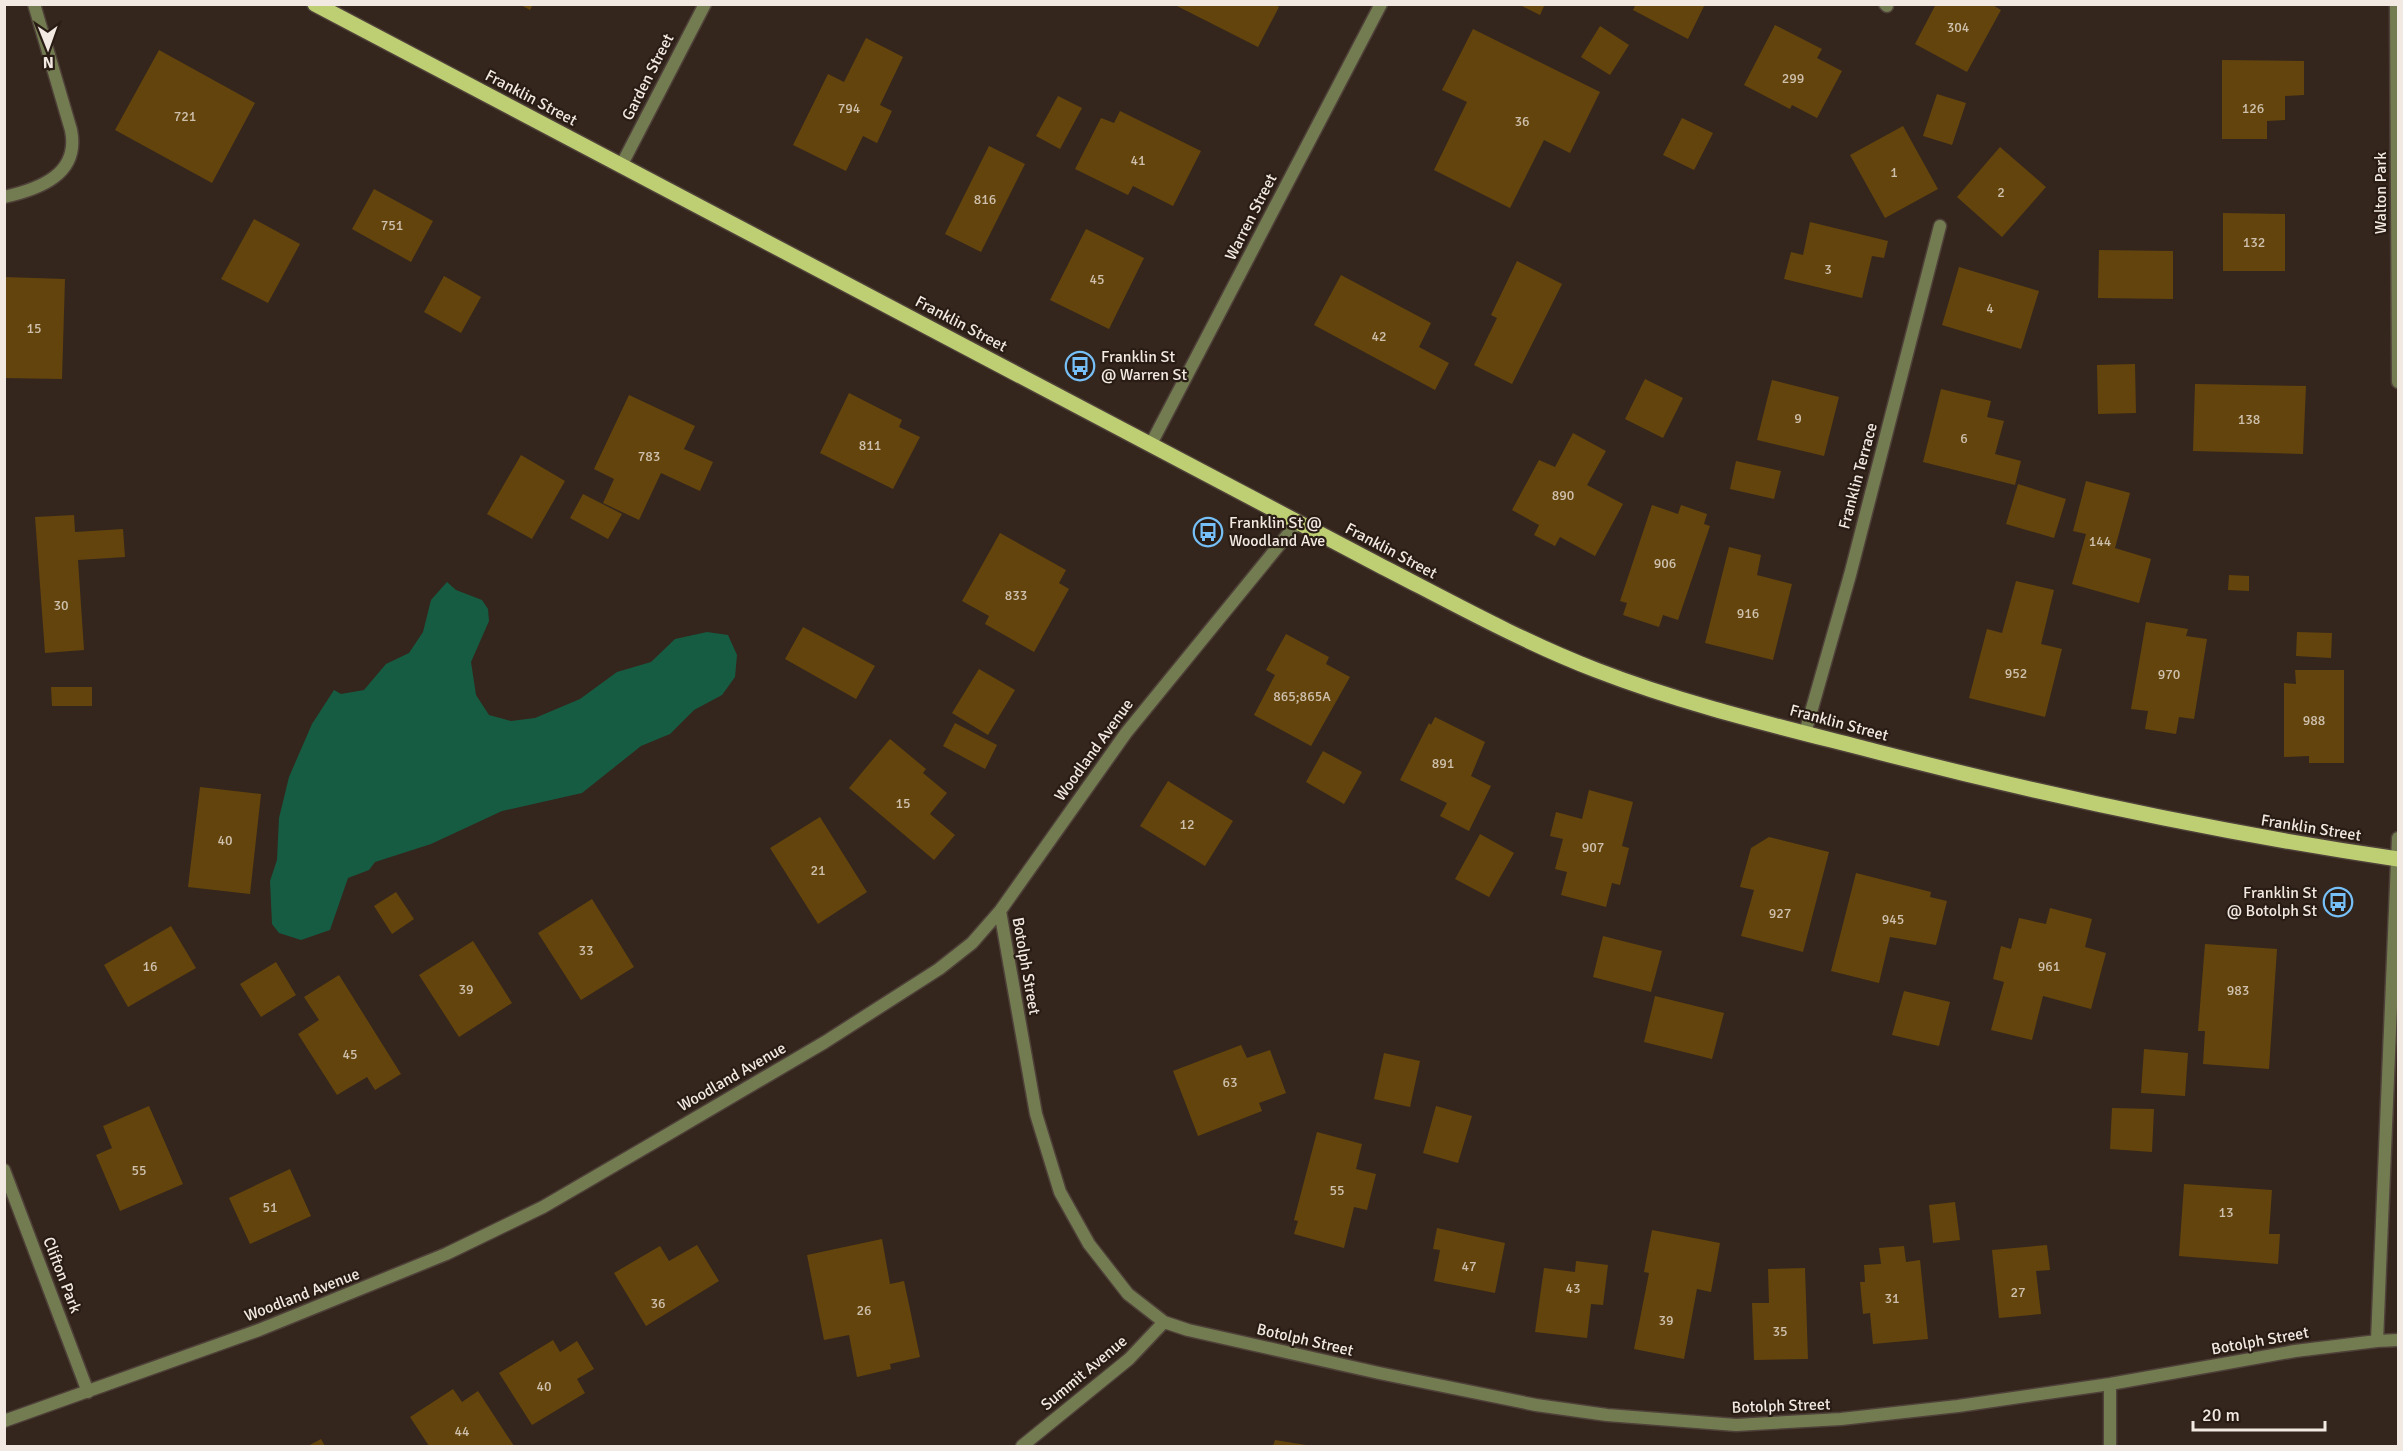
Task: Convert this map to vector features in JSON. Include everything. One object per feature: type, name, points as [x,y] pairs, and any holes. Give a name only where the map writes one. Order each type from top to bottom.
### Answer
[{"type":"main road","name":"Franklin Street","points":[[315,4],[1298,522],[1470,612],[1553,652],[1643,687],[1805,734],[2044,795],[2228,833],[2398,859]]},
{"type":"street","points":[[4,197],[48,183],[67,164],[72,147],[71,130],[34,4]]},
{"type":"street","name":"Garden Street","points":[[621,165],[705,4]]},
{"type":"street","name":"Warren Street","points":[[1151,444],[1381,4]]},
{"type":"street","name":"Walton Park","points":[[2396,4],[2398,382]]},
{"type":"street","name":"Franklin Terrace","points":[[1805,734],[1850,575],[1940,226]]},
{"type":"street","name":"Woodland Avenue","points":[[4,1421],[352,1294],[446,1254],[543,1207],[815,1048],[895,998],[972,943],[1000,911],[1126,733],[1298,522]]},
{"type":"street","points":[[2377,1341],[2398,838]]},
{"type":"street","name":"Botolph Street","points":[[1000,911],[1036,1114],[1053,1175],[1074,1219],[1107,1268],[1128,1294],[1164,1322],[1229,1340],[1536,1405],[1685,1423],[1768,1424],[1841,1419],[1959,1406],[2110,1384],[2295,1351],[2398,1340]]},
{"type":"street","name":"Clifton Park","points":[[4,1170],[88,1392]]},
{"type":"street","name":"Summit Avenue","points":[[1022,1446],[1129,1359],[1164,1322]]},
{"type":"street","points":[[2110,1384],[2110,1446]]},
{"type":"green space","points":[[447,582],[456,590],[482,600],[488,609],[489,621],[471,662],[476,695],[489,715],[511,721],[535,718],[580,699],[617,672],[651,662],[675,639],[707,632],[728,635],[737,655],[735,677],[722,695],[694,710],[670,734],[641,746],[582,793],[502,811],[431,844],[375,862],[369,870],[348,878],[330,930],[301,940],[279,933],[272,924],[270,881],[277,860],[279,818],[289,777],[312,724],[334,690],[341,694],[364,690],[386,664],[409,653],[423,632],[431,600]]},
{"type":"building","points":[[519,4],[533,4],[530,10]]},
{"type":"building","points":[[1173,4],[1273,4],[1279,7],[1258,47]]},
{"type":"building","points":[[1518,4],[1545,4],[1540,15]]},
{"type":"building","points":[[1636,4],[1705,4],[1688,39],[1633,10]]},
{"type":"building","points":[[1936,4],[1991,4],[2001,10],[1967,72],[1915,44]]},
{"type":"building","points":[[1775,25],[1822,49],[1817,58],[1842,71],[1817,118],[1792,105],[1790,109],[1744,85]]},
{"type":"building","points":[[1600,26],[1629,45],[1610,75],[1581,57]]},
{"type":"building","points":[[1473,29],[1600,92],[1570,153],[1544,140],[1510,208],[1434,170],[1467,102],[1442,90]]},
{"type":"building","points":[[866,38],[903,57],[880,105],[892,111],[877,143],[863,136],[846,171],[793,145],[828,74],[844,82]]},
{"type":"building","points":[[159,50],[255,103],[212,183],[115,130]]},
{"type":"building","points":[[2222,60],[2304,61],[2304,95],[2285,96],[2285,120],[2267,121],[2267,139],[2222,139]]},
{"type":"building","points":[[1937,94],[1966,103],[1952,145],[1923,136]]},
{"type":"building","points":[[1058,96],[1082,108],[1060,149],[1036,136]]},
{"type":"building","points":[[1120,111],[1201,151],[1173,206],[1133,186],[1128,195],[1075,169],[1101,118],[1114,123]]},
{"type":"building","points":[[1682,118],[1713,133],[1694,170],[1663,155]]},
{"type":"building","points":[[1903,126],[1938,189],[1885,218],[1850,155]]},
{"type":"building","points":[[989,146],[1025,164],[981,252],[945,234]]},
{"type":"building","points":[[2000,147],[2046,187],[2002,237],[1957,197]]},
{"type":"building","points":[[374,189],[433,221],[411,262],[352,229]]},
{"type":"building","points":[[2223,213],[2285,214],[2285,271],[2223,271]]},
{"type":"building","points":[[254,219],[300,244],[268,303],[221,279]]},
{"type":"building","points":[[1810,222],[1888,241],[1884,258],[1872,256],[1862,298],[1784,279],[1791,252],[1803,255]]},
{"type":"building","points":[[1086,229],[1144,258],[1109,329],[1050,300]]},
{"type":"building","points":[[2099,250],[2173,251],[2173,299],[2098,298]]},
{"type":"building","points":[[1517,261],[1562,284],[1512,384],[1474,365],[1497,318],[1491,315]]},
{"type":"building","points":[[1959,267],[2039,291],[2021,349],[1942,325]]},
{"type":"building","points":[[1341,275],[1431,323],[1419,347],[1449,363],[1435,390],[1314,325]]},
{"type":"building","points":[[444,276],[481,297],[461,333],[424,312]]},
{"type":"building","points":[[4,277],[65,279],[62,379],[4,378]]},
{"type":"building","points":[[2135,364],[2136,413],[2098,414],[2097,365]]},
{"type":"building","points":[[1645,379],[1683,398],[1663,438],[1625,419]]},
{"type":"building","points":[[1772,380],[1839,397],[1824,456],[1757,440]]},
{"type":"building","points":[[2195,384],[2306,386],[2303,454],[2193,451]]},
{"type":"building","points":[[1941,389],[1991,401],[1987,417],[2004,421],[1995,454],[2021,461],[2015,485],[1923,462]]},
{"type":"building","points":[[849,393],[902,420],[899,427],[920,437],[893,489],[820,453]]},
{"type":"building","points":[[629,395],[695,426],[684,449],[713,462],[700,491],[661,473],[639,520],[603,503],[614,479],[594,469]]},
{"type":"building","points":[[1573,433],[1606,451],[1587,485],[1623,504],[1595,556],[1560,537],[1555,546],[1534,535],[1539,525],[1512,510],[1539,460],[1555,467]]},
{"type":"building","points":[[521,455],[565,481],[532,539],[487,514]]},
{"type":"building","points":[[1736,461],[1781,471],[1774,499],[1730,489]]},
{"type":"building","points":[[2086,481],[2130,493],[2115,548],[2151,559],[2139,603],[2072,584],[2086,534],[2073,531]]},
{"type":"building","points":[[2018,484],[2066,499],[2054,538],[2006,524]]},
{"type":"building","points":[[583,494],[622,514],[608,539],[570,518]]},
{"type":"building","points":[[1652,505],[1678,514],[1681,505],[1707,514],[1704,524],[1710,526],[1678,620],[1663,615],[1659,627],[1623,615],[1627,603],[1620,601]]},
{"type":"building","points":[[74,515],[75,532],[123,529],[125,557],[78,560],[84,650],[45,653],[35,517]]},
{"type":"building","points":[[1000,533],[1066,570],[1059,583],[1069,589],[1034,652],[985,624],[989,616],[962,601]]},
{"type":"building","points":[[1729,547],[1761,555],[1757,575],[1792,584],[1773,660],[1705,643]]},
{"type":"building","points":[[2229,575],[2249,576],[2249,591],[2228,590]]},
{"type":"building","points":[[2016,581],[2054,590],[2041,644],[2062,649],[2045,717],[1969,698],[1987,629],[2002,633]]},
{"type":"building","points":[[2146,622],[2188,629],[2186,636],[2207,639],[2194,719],[2179,717],[2176,734],[2145,729],[2148,711],[2131,709]]},
{"type":"building","points":[[803,627],[875,666],[856,699],[785,659]]},
{"type":"building","points":[[2297,632],[2332,633],[2331,658],[2296,656]]},
{"type":"building","points":[[1286,634],[1329,657],[1326,664],[1350,677],[1311,746],[1254,715],[1275,675],[1266,670]]},
{"type":"building","points":[[979,669],[1015,690],[988,735],[952,713]]},
{"type":"building","points":[[2295,670],[2344,670],[2344,763],[2309,763],[2309,756],[2284,757],[2284,683],[2296,684]]},
{"type":"building","points":[[51,687],[92,687],[92,706],[52,706]]},
{"type":"building","points":[[1435,717],[1485,742],[1471,776],[1491,786],[1469,831],[1440,816],[1447,803],[1400,780],[1429,723],[1431,725]]},
{"type":"building","points":[[955,723],[997,745],[985,769],[943,746]]},
{"type":"building","points":[[890,739],[926,769],[923,773],[947,793],[930,814],[955,835],[934,860],[849,788]]},
{"type":"building","points":[[1323,751],[1362,772],[1344,804],[1306,782]]},
{"type":"building","points":[[1168,781],[1233,821],[1205,866],[1140,826]]},
{"type":"building","points":[[200,787],[261,794],[250,894],[188,887]]},
{"type":"building","points":[[1589,790],[1633,802],[1622,846],[1629,848],[1620,885],[1612,883],[1606,907],[1561,895],[1567,872],[1555,869],[1563,839],[1550,836],[1556,812],[1582,819]]},
{"type":"building","points":[[820,817],[867,892],[818,924],[770,848]]},
{"type":"building","points":[[1480,834],[1514,853],[1489,897],[1455,879]]},
{"type":"building","points":[[1769,837],[1829,852],[1803,952],[1741,936],[1754,890],[1740,887],[1751,848]]},
{"type":"building","points":[[1856,873],[1931,892],[1930,897],[1947,901],[1936,945],[1890,937],[1879,983],[1831,971]]},
{"type":"building","points":[[396,892],[414,919],[392,934],[374,906]]},
{"type":"building","points":[[592,899],[634,967],[581,1000],[538,933]]},
{"type":"building","points":[[2050,908],[2092,919],[2085,947],[2106,953],[2091,1009],[2043,996],[2032,1040],[1991,1030],[2004,982],[1993,979],[2001,946],[2011,949],[2019,918],[2046,924]]},
{"type":"building","points":[[171,926],[196,968],[128,1007],[104,965]]},
{"type":"building","points":[[1603,936],[1662,951],[1651,992],[1593,977]]},
{"type":"building","points":[[473,941],[512,1003],[459,1037],[419,975]]},
{"type":"building","points":[[2205,944],[2277,949],[2269,1069],[2203,1064],[2205,1031],[2198,1031]]},
{"type":"building","points":[[276,962],[296,995],[261,1017],[240,984]]},
{"type":"building","points":[[339,975],[401,1074],[375,1090],[367,1077],[337,1095],[298,1034],[319,1020],[304,997]]},
{"type":"building","points":[[1904,991],[1950,1002],[1939,1046],[1892,1035]]},
{"type":"building","points":[[1655,996],[1724,1013],[1712,1059],[1644,1042]]},
{"type":"building","points":[[1241,1045],[1247,1058],[1270,1050],[1286,1093],[1259,1103],[1262,1111],[1198,1136],[1173,1071]]},
{"type":"building","points":[[2144,1049],[2188,1053],[2185,1096],[2141,1093]]},
{"type":"building","points":[[1384,1053],[1420,1061],[1410,1107],[1374,1099]]},
{"type":"building","points":[[149,1106],[183,1184],[120,1211],[96,1155],[112,1148],[103,1126]]},
{"type":"building","points":[[1436,1106],[1472,1116],[1458,1163],[1423,1153]]},
{"type":"building","points":[[2112,1108],[2154,1109],[2152,1152],[2110,1149]]},
{"type":"building","points":[[1317,1132],[1362,1144],[1356,1169],[1376,1174],[1367,1210],[1354,1207],[1344,1248],[1294,1234],[1298,1221],[1294,1220]]},
{"type":"building","points":[[290,1169],[311,1216],[250,1244],[229,1198]]},
{"type":"building","points":[[2184,1184],[2272,1190],[2269,1234],[2280,1234],[2278,1264],[2179,1256]]},
{"type":"building","points":[[1955,1202],[1960,1240],[1933,1243],[1929,1205]]},
{"type":"building","points":[[1437,1228],[1505,1243],[1495,1293],[1434,1281],[1440,1250],[1433,1249]]},
{"type":"building","points":[[1652,1230],[1720,1243],[1711,1292],[1697,1289],[1684,1359],[1634,1349],[1649,1273],[1644,1272]]},
{"type":"building","points":[[882,1239],[890,1284],[904,1281],[920,1357],[890,1364],[891,1369],[857,1377],[849,1335],[824,1340],[807,1255]]},
{"type":"building","points":[[697,1245],[719,1281],[646,1326],[614,1273],[660,1246],[669,1261]]},
{"type":"building","points":[[2047,1245],[2050,1270],[2036,1271],[2041,1314],[1999,1318],[1992,1250]]},
{"type":"building","points":[[1904,1246],[1906,1262],[1920,1260],[1928,1339],[1873,1344],[1870,1313],[1863,1314],[1860,1282],[1865,1282],[1864,1265],[1881,1264],[1879,1248]]},
{"type":"building","points":[[1576,1261],[1608,1265],[1603,1305],[1591,1304],[1587,1338],[1535,1332],[1544,1268],[1575,1272]]},
{"type":"building","points":[[1805,1268],[1808,1359],[1754,1360],[1752,1303],[1769,1303],[1768,1269]]},
{"type":"building","points":[[553,1340],[560,1352],[577,1341],[594,1369],[577,1379],[585,1393],[532,1425],[499,1373]]},
{"type":"building","points":[[453,1389],[462,1402],[478,1391],[514,1446],[429,1446],[410,1417]]},
{"type":"building","points":[[321,1439],[325,1446],[308,1446]]},
{"type":"building","points":[[1275,1440],[1306,1445],[1306,1446],[1273,1446]]},
{"type":"place","name":"Franklin St @ Warren St","points":[[1080,366]]},
{"type":"place","name":"Franklin St @ Woodland Ave","points":[[1208,532]]},
{"type":"place","name":"Franklin St @ Botolph St","points":[[2338,902]]}]
